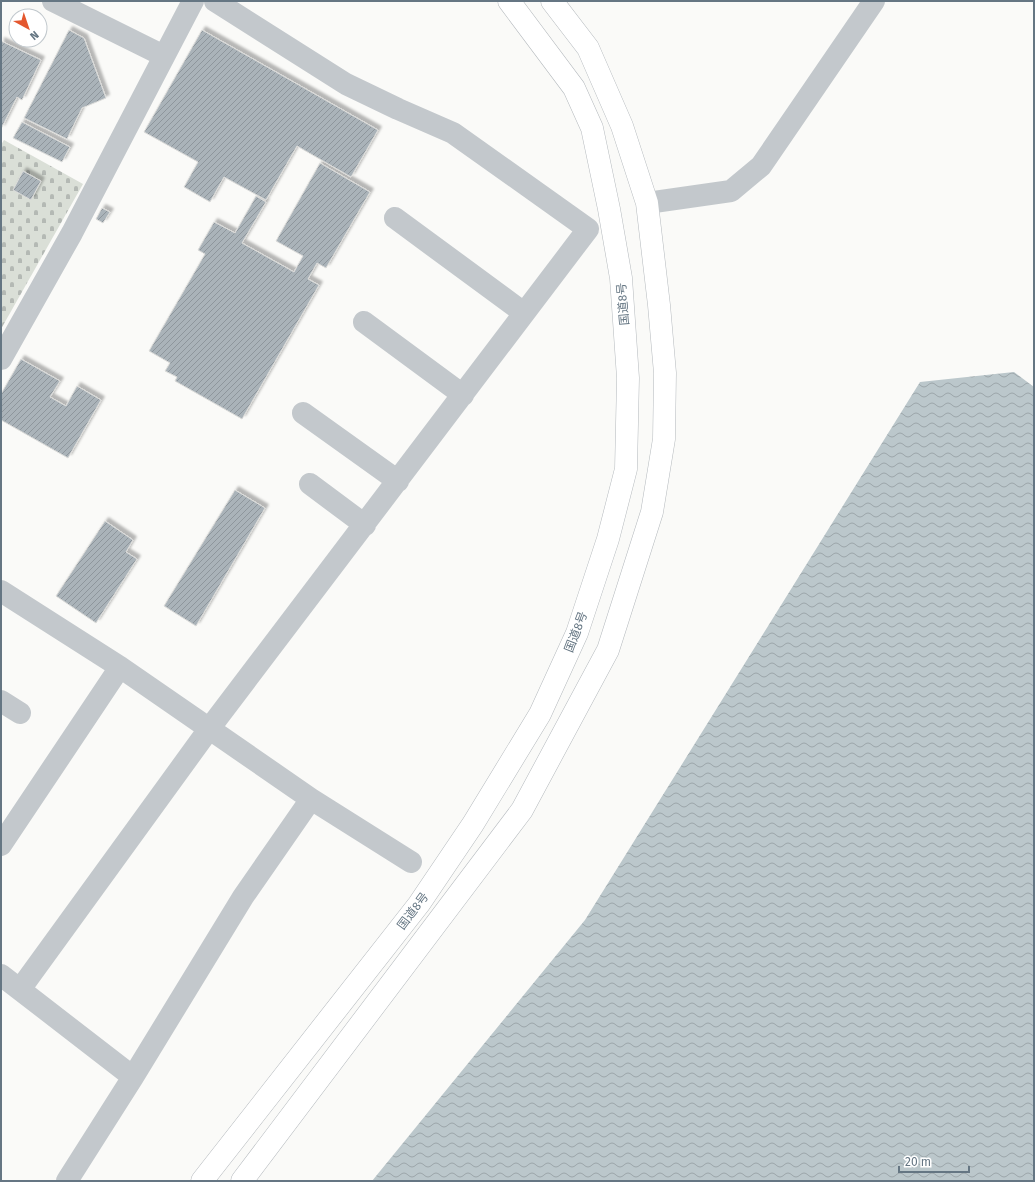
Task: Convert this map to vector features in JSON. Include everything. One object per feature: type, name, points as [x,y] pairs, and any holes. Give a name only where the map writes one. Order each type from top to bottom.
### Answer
[{"type":"highway","name":"国道8号","points":[[202,1181],[419,904],[473,824],[540,714],[577,634],[608,538],[626,469],[628,378],[621,278],[609,208],[592,128],[574,88],[510,1]]},
{"type":"highway","points":[[242,1181],[522,810],[608,650],[652,512],[664,439],[665,373],[659,304],[647,203],[622,126],[588,48],[552,1]]},
{"type":"street","points":[[53,1],[164,56]]},
{"type":"street","points":[[1,359],[72,233],[192,1]]},
{"type":"street","points":[[21,988],[209,729],[588,229],[453,133],[346,84],[215,1]]},
{"type":"street","points":[[647,203],[730,191],[761,166],[874,1]]},
{"type":"street","points":[[395,218],[524,313]]},
{"type":"street","points":[[364,322],[463,395]]},
{"type":"street","points":[[303,413],[398,481]]},
{"type":"street","points":[[310,484],[365,525]]},
{"type":"street","points":[[1,591],[120,667],[310,799],[411,862]]},
{"type":"street","points":[[1,845],[120,667]]},
{"type":"street","points":[[1,701],[20,713]]},
{"type":"street","points":[[67,1181],[243,897],[310,799]]},
{"type":"street","points":[[1,975],[21,988],[133,1076]]},
{"type":"green space","points":[[4,140],[83,184],[1,329],[1,145]]},
{"type":"water","points":[[1014,372],[1034,387],[1034,1181],[372,1181],[585,920],[920,382]]},
{"type":"building","points":[[69,30],[84,38],[106,98],[82,108],[67,139],[24,118]]},
{"type":"building","points":[[202,30],[378,130],[351,177],[297,146],[266,200],[224,177],[210,202],[184,187],[198,162],[144,132]]},
{"type":"building","points":[[1,41],[8,44],[8,48],[16,48],[41,60],[22,100],[17,97],[1,129]]},
{"type":"building","points":[[22,122],[70,147],[62,162],[13,138]]},
{"type":"building","points":[[320,163],[370,192],[326,268],[317,263],[308,279],[319,285],[242,419],[175,381],[177,377],[165,371],[170,363],[149,351],[205,254],[198,250],[214,222],[235,233],[256,196],[266,202],[242,243],[294,272],[303,256],[276,241]]},
{"type":"building","points":[[23,171],[41,181],[31,200],[13,190]]},
{"type":"building","points":[[102,208],[110,212],[103,223],[96,219]]},
{"type":"building","points":[[21,359],[60,381],[50,397],[66,406],[77,386],[101,400],[68,458],[1,420],[1,394]]},
{"type":"building","points":[[235,490],[265,508],[196,626],[164,606]]},
{"type":"building","points":[[105,521],[133,540],[126,552],[137,559],[96,623],[56,596]]}]
